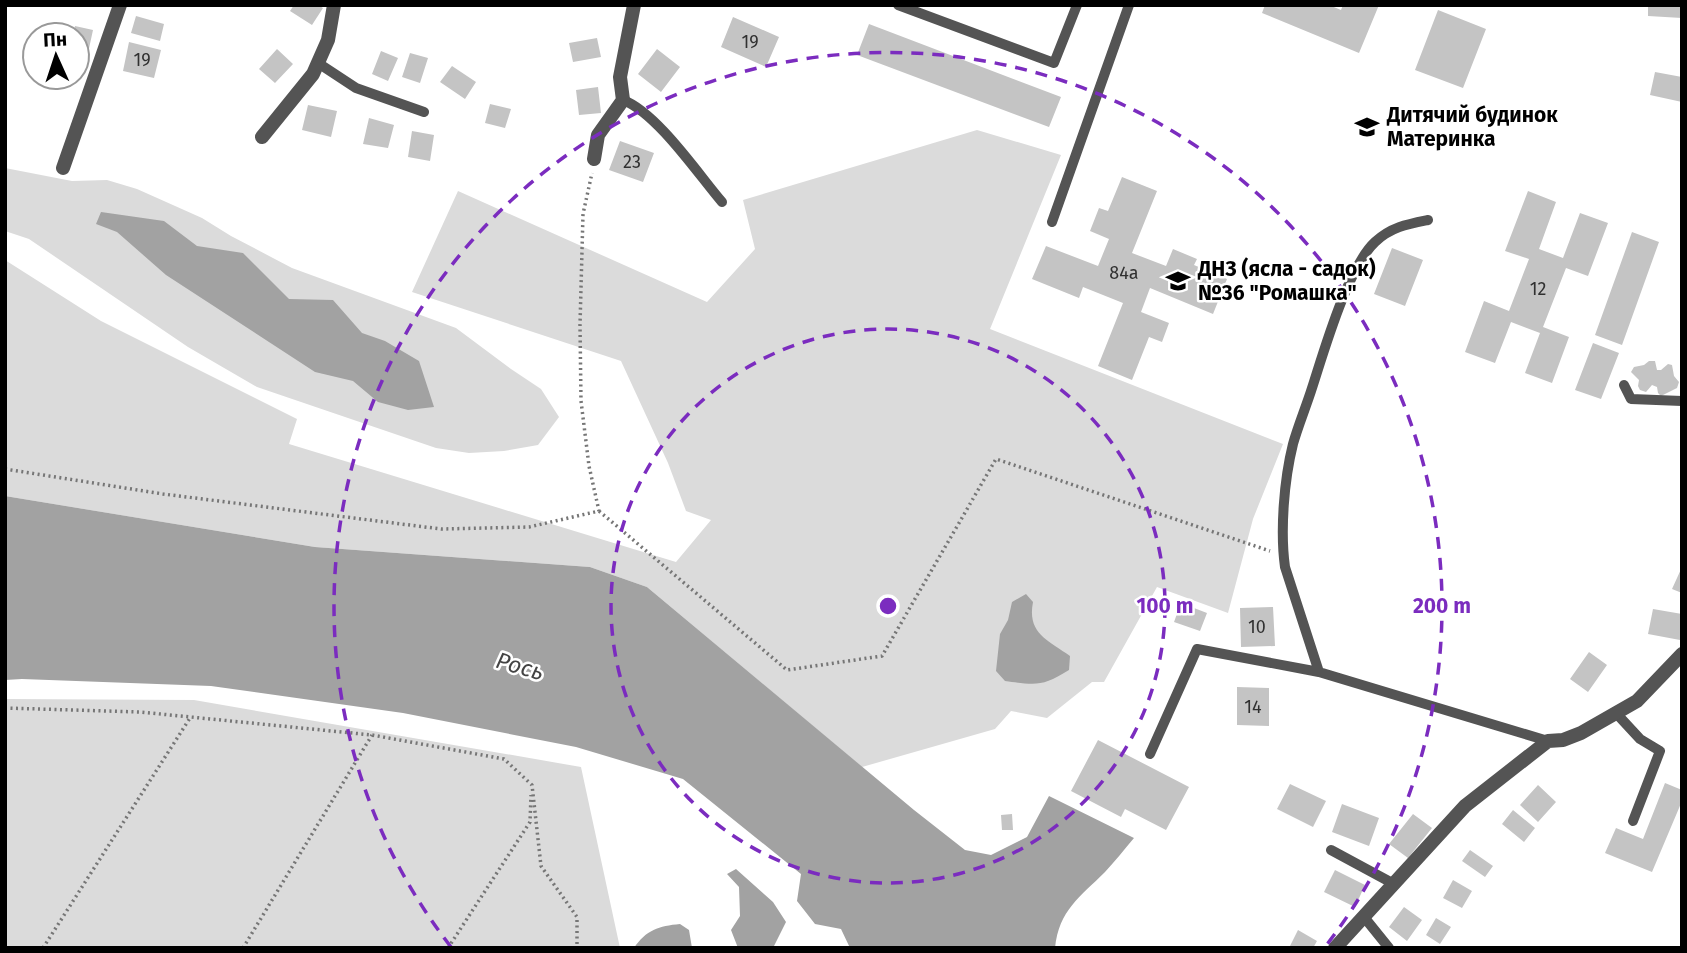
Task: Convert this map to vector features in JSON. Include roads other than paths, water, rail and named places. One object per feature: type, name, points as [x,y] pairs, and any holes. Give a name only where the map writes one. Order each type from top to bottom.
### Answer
[{"type":"street","points":[[63,168],[120,5]]},
{"type":"street","points":[[262,137],[313,74],[328,40],[334,5]]},
{"type":"street","points":[[594,159],[598,135],[623,100],[620,77],[634,5]]},
{"type":"street","points":[[1335,948],[1465,806],[1548,741],[1563,740],[1581,733],[1637,701],[1682,654]]},
{"type":"lane","points":[[898,5],[1054,63],[1077,5]]},
{"type":"lane","points":[[1052,222],[1129,5]]},
{"type":"lane","points":[[318,63],[356,88],[424,112]]},
{"type":"lane","points":[[623,100],[637,106],[660,129],[722,202]]},
{"type":"lane","points":[[1320,672],[1283,556],[1286,489],[1293,445],[1353,275],[1373,243],[1394,227],[1428,220]]},
{"type":"lane","points":[[1624,385],[1631,399],[1682,401]]},
{"type":"lane","points":[[1150,754],[1197,649],[1320,672],[1548,741]]},
{"type":"lane","points":[[1615,712],[1640,739],[1660,751],[1633,821]]},
{"type":"lane","points":[[1331,850],[1394,884]]},
{"type":"lane","points":[[1364,917],[1389,948]]},
{"type":"water","points":[[101,212],[164,221],[197,246],[243,253],[289,299],[333,300],[362,333],[385,341],[419,361],[434,407],[408,410],[378,402],[353,381],[315,372],[166,275],[117,232],[96,224]]},
{"type":"water","name":"Рось","points":[[5,496],[315,547],[590,567],[647,587],[965,850],[991,855],[1027,837],[1049,796],[1134,838],[1072,905],[1061,924],[1055,948],[850,948],[841,929],[815,924],[797,901],[801,874],[683,779],[576,747],[403,713],[211,686],[5,680]]},
{"type":"water","points":[[1026,594],[1033,602],[1032,613],[1036,628],[1047,640],[1070,656],[1069,670],[1038,683],[1005,681],[996,671],[1000,634],[1008,620],[1012,602]]},
{"type":"water","points":[[736,869],[773,902],[786,922],[773,948],[738,948],[731,930],[740,916],[739,887],[727,874]]},
{"type":"water","points":[[680,924],[689,930],[692,948],[634,948],[643,937],[654,930]]},
{"type":"place","name":"Дитячий будинок Материнка","points":[[1367,127]]},
{"type":"place","name":"ДНЗ (ясла - садок) №36 \"Ромашка\"","points":[[1178,281]]}]
